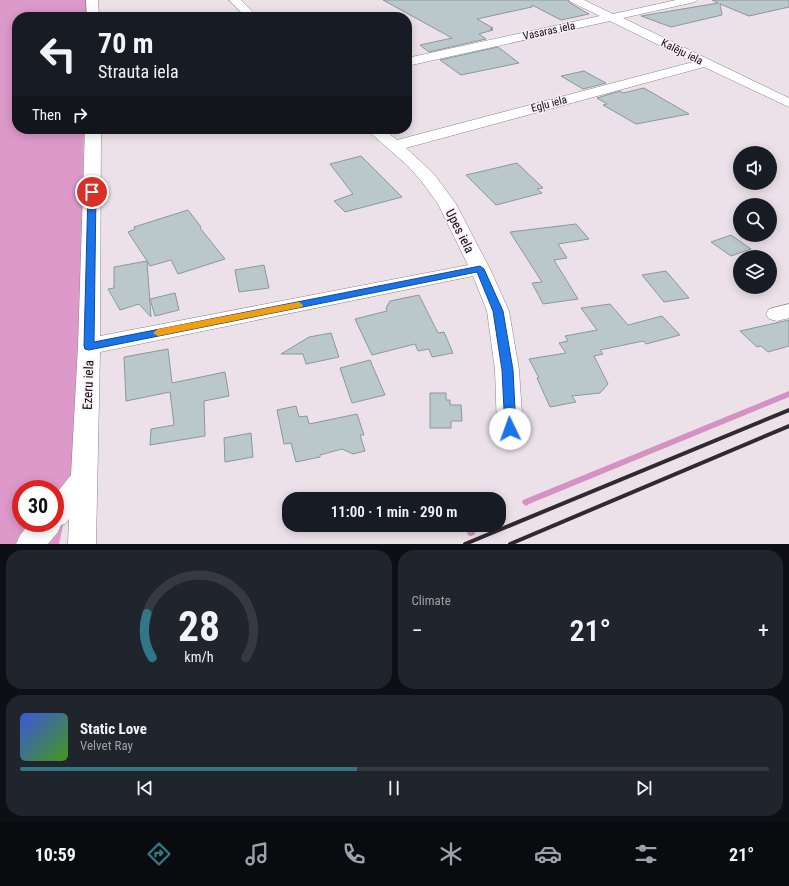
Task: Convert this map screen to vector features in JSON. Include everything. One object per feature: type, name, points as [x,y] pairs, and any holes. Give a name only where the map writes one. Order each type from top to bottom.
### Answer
[{"type":"street","points":[[92,0],[93,12]]},
{"type":"street","name":"Kalēju iela","points":[[574,0],[789,104]]},
{"type":"street","name":"Vasaras iela","points":[[412,61],[691,0]]},
{"type":"street","points":[[239,1],[248,12]]},
{"type":"street","name":"Egļu iela","points":[[394,146],[704,63]]},
{"type":"street","name":"Ezeru iela","points":[[82,544],[89,346],[93,134]]},
{"type":"street","name":"Upes iela","points":[[380,134],[428,178],[447,204],[480,269],[498,311],[507,370],[510,429]]},
{"type":"street","points":[[89,346],[480,269]]},
{"type":"street","points":[[64,504],[76,490],[84,477]]},
{"type":"street","points":[[30,544],[40,532]]},
{"type":"shaded area","points":[[0,0],[88,0],[87,12],[12,12],[12,134],[84,134],[79,453],[64,521],[64,480],[12,480],[12,532],[62,532],[59,544],[0,544]]},
{"type":"building","points":[[383,0],[568,0],[570,3],[589,14],[561,20],[532,5],[532,7],[477,19],[493,28],[490,29],[493,30],[479,34],[486,39],[429,52],[420,45],[452,38],[412,16],[412,12],[405,12]]},
{"type":"building","points":[[712,0],[789,0],[789,7],[749,16],[720,4],[722,15],[671,27],[641,16],[718,3]]},
{"type":"building","points":[[498,47],[519,63],[461,75],[440,60]]},
{"type":"building","points":[[584,71],[606,83],[583,89],[561,76]]},
{"type":"building","points":[[644,88],[689,114],[636,124],[603,105],[607,104],[597,98],[620,91],[623,93]]},
{"type":"building","points":[[361,156],[402,197],[345,212],[334,201],[353,194],[330,164]]},
{"type":"building","points":[[517,163],[543,188],[537,189],[542,193],[496,205],[466,175]]},
{"type":"building","points":[[188,210],[201,227],[200,228],[225,259],[178,274],[171,260],[150,266],[128,232],[135,229],[134,227]]},
{"type":"building","points":[[576,224],[589,239],[558,244],[567,258],[554,260],[578,299],[543,304],[532,283],[542,282],[510,232]]},
{"type":"building","points":[[731,235],[733,236],[733,242],[741,242],[751,249],[733,250],[733,255],[731,256],[711,242]]},
{"type":"building","points":[[147,261],[151,317],[139,304],[120,310],[108,289],[114,288],[114,267]]},
{"type":"building","points":[[264,265],[269,288],[239,292],[235,270]]},
{"type":"building","points":[[666,271],[689,298],[664,302],[642,275]]},
{"type":"building","points":[[175,293],[179,310],[155,316],[150,299]]},
{"type":"building","points":[[419,295],[438,333],[444,332],[453,353],[432,357],[429,349],[418,351],[415,344],[372,355],[355,319],[387,311],[386,308],[390,301]]},
{"type":"building","points":[[610,304],[628,325],[662,316],[680,335],[646,344],[643,341],[600,350],[603,354],[594,356],[608,384],[600,393],[572,396],[576,402],[550,407],[537,378],[539,378],[529,359],[566,353],[559,343],[568,341],[565,336],[597,330],[581,308]]},
{"type":"building","points":[[789,320],[789,346],[768,352],[761,346],[757,347],[740,331]]},
{"type":"building","points":[[331,333],[339,357],[306,364],[303,354],[281,354],[309,337]]},
{"type":"building","points":[[168,349],[172,383],[225,372],[229,396],[204,401],[205,436],[150,445],[151,429],[174,425],[170,392],[126,401],[124,357]]},
{"type":"building","points":[[370,360],[385,395],[352,403],[340,368]]},
{"type":"building","points":[[430,393],[446,393],[446,400],[450,400],[450,405],[461,405],[462,421],[451,421],[451,428],[430,428]]},
{"type":"building","points":[[296,406],[299,417],[307,416],[309,424],[357,414],[364,435],[360,435],[365,451],[353,454],[342,449],[320,455],[320,457],[296,462],[291,443],[284,444],[277,410]]},
{"type":"building","points":[[251,433],[253,457],[225,462],[224,438]]},
{"type":"waterway","points":[[526,502],[789,394]]},
{"type":"railway","points":[[465,544],[789,410]]},
{"type":"railway","points":[[510,544],[789,426]]},
{"type":"slow traffic","points":[[158,333],[299,305]]},
{"type":"route","points":[[92,192],[89,346],[480,269],[498,311],[507,370],[510,429]]}]
